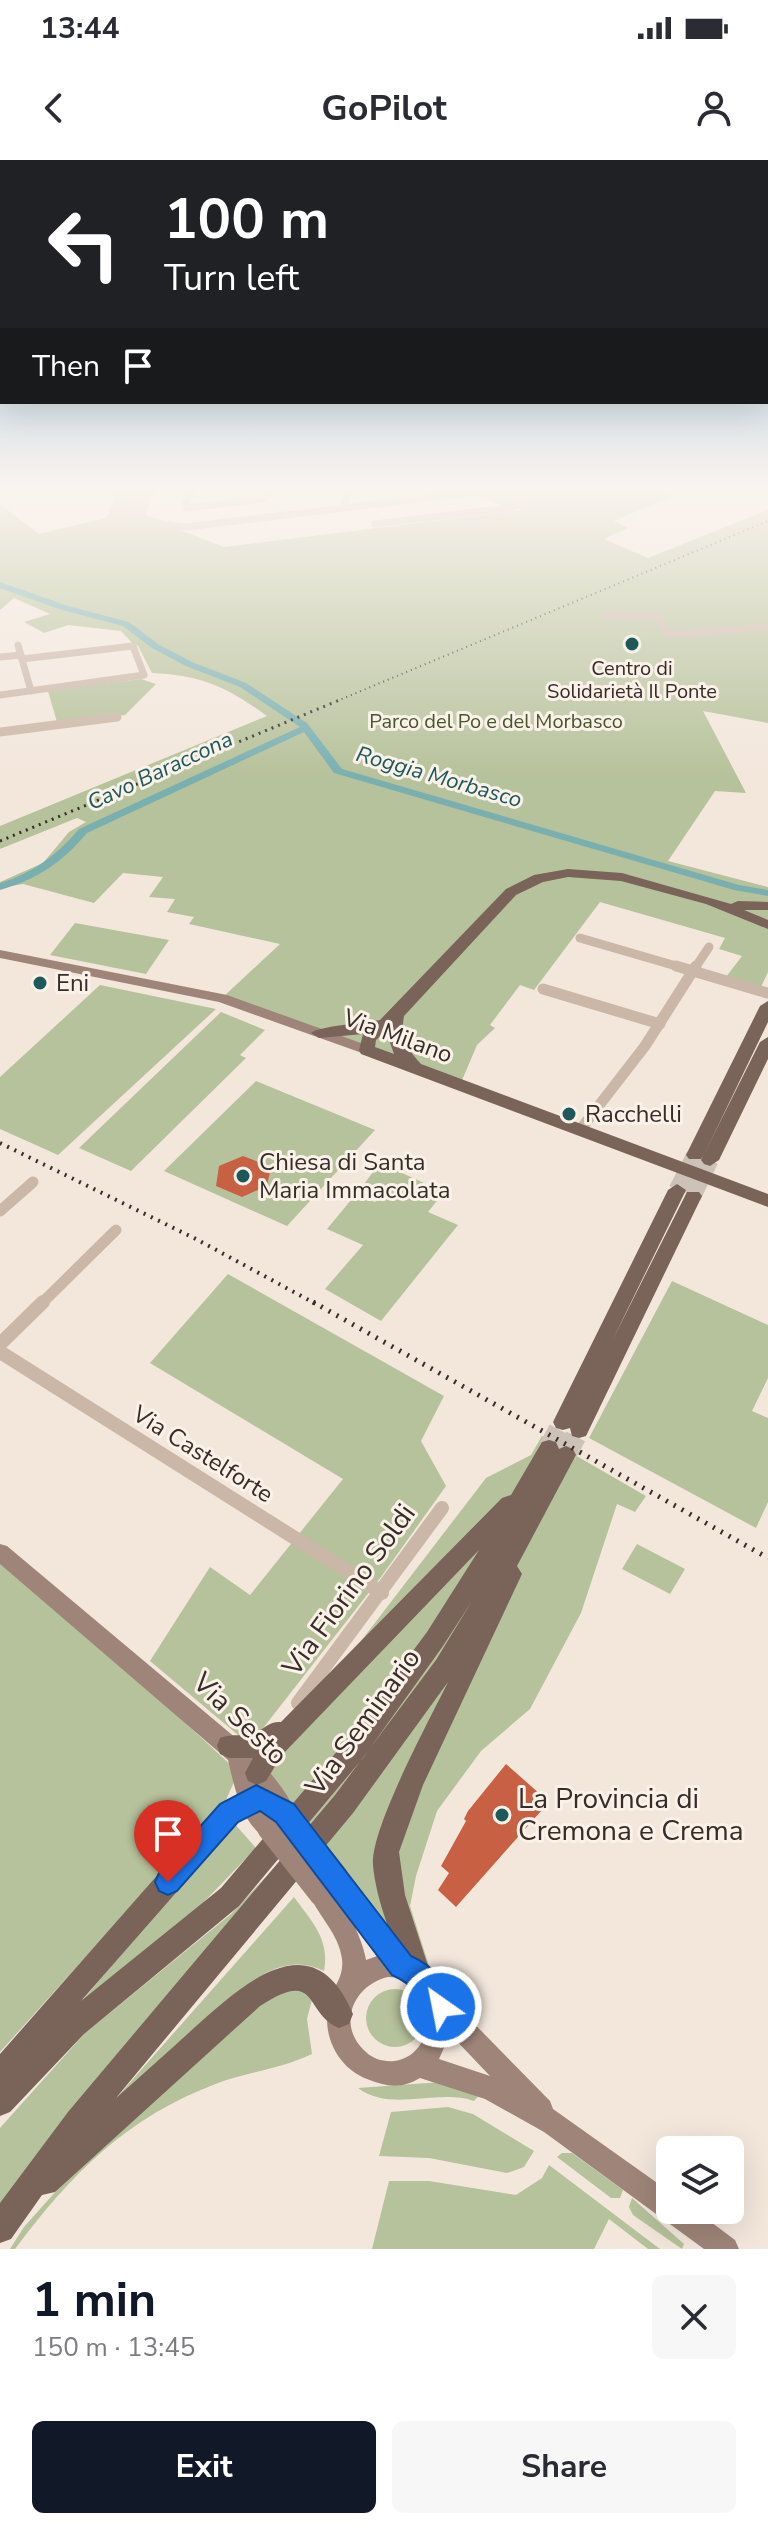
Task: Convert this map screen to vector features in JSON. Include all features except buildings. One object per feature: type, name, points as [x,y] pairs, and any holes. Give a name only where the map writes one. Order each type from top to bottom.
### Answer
[{"type":"main road","points":[[367,1050],[382,1043],[390,1023],[511,892],[539,878],[568,873],[607,875],[711,901],[768,925]]},
{"type":"main road","points":[[711,901],[768,906]]},
{"type":"main road","points":[[767,1000],[702,1158],[768,1042]]},
{"type":"main road","points":[[319,1033],[354,1031],[390,1023]]},
{"type":"main road","points":[[390,1023],[396,1048],[418,1070]]},
{"type":"main road","name":"Via Milano","points":[[367,1050],[768,1201]]},
{"type":"main road","points":[[571,1426],[685,1193]]},
{"type":"main road","name":"Via Seminario","points":[[0,2102],[74,2024],[206,1918],[258,1863],[354,1750],[411,1676],[529,1485],[557,1452],[533,1519],[444,1668],[344,1804],[78,2122],[2,2226]]},
{"type":"main road","points":[[233,1750],[266,1741],[529,1485]]},
{"type":"main road","points":[[409,1969],[386,1866],[386,1852],[412,1782],[497,1607],[533,1519]]},
{"type":"main road","points":[[257,1773],[308,1703]]},
{"type":"main road","points":[[0,2077],[24,2045],[229,1813],[249,1800]]},
{"type":"main road","points":[[2,2226],[56,2170],[250,1996],[272,1981],[282,1977],[305,1978],[319,1985],[339,2014]]},
{"type":"street","points":[[605,615],[658,616],[668,635],[768,627]]},
{"type":"street","points":[[18,645],[31,691]]},
{"type":"street","points":[[0,657],[133,646],[144,675],[0,695]]},
{"type":"street","points":[[0,732],[117,717]]},
{"type":"street","points":[[580,938],[767,1000]]},
{"type":"street","points":[[580,1130],[660,1024],[709,947]]},
{"type":"street","name":"Via Milano","points":[[0,954],[222,998],[367,1050]]},
{"type":"street","points":[[543,989],[660,1024]]},
{"type":"street","points":[[0,1211],[33,1182]]},
{"type":"street","points":[[0,1344],[116,1230]]},
{"type":"street","name":"Via Castelforte","points":[[0,1352],[382,1593]]},
{"type":"street","name":"Via Fiorino Soldi","points":[[308,1703],[442,1508]]},
{"type":"street","name":"Via Sesto","points":[[0,1552],[257,1773],[277,1820],[328,1885],[409,1969],[430,1984],[441,2007],[553,2123]]},
{"type":"street","points":[[233,1750],[249,1800],[277,1820]]},
{"type":"street","points":[[249,1800],[257,1773]]},
{"type":"street","points":[[328,1885],[353,1945],[357,1964],[339,2014]]},
{"type":"street","points":[[354,1979],[368,1969],[385,1964],[409,1969]]},
{"type":"street","points":[[419,2065],[438,2040],[442,2024],[441,2007]]},
{"type":"street","name":"Via Sesto","points":[[339,2014],[341,2035],[347,2050],[357,2062],[387,2075],[403,2073],[419,2065],[490,2088],[553,2123],[656,2197]]},
{"type":"street","name":"Via Sesto","points":[[692,2224],[726,2249]]},
{"type":"green space","name":"Parco del Po e del Morbasco","points":[[0,583],[768,583],[768,723],[703,711],[746,793],[715,791],[668,861],[768,887],[768,972],[761,987],[726,977],[742,956],[719,949],[725,938],[600,902],[534,990],[520,985],[490,1025],[495,1028],[477,1045],[460,1085],[222,998],[280,944],[189,924],[194,917],[167,912],[175,899],[149,897],[163,877],[123,873],[94,903],[23,884],[0,888],[0,882],[43,863],[69,832],[86,822],[77,818],[0,849],[0,826],[267,716],[213,684],[185,676],[152,673],[138,646],[121,631],[68,625],[44,633],[24,622],[50,614],[14,598],[0,610]]},
{"type":"green space","points":[[141,679],[156,684],[125,715],[57,722],[48,691]]},
{"type":"green space","points":[[75,923],[169,940],[146,974],[50,955]]},
{"type":"green space","points":[[100,985],[216,1009],[58,1155],[0,1129],[0,1077]]},
{"type":"green space","points":[[221,1012],[265,1030],[240,1055],[246,1058],[131,1171],[79,1148]]},
{"type":"green space","points":[[256,1081],[375,1130],[287,1226],[164,1171]]},
{"type":"green space","points":[[380,1163],[444,1192],[428,1212],[458,1225],[381,1321],[325,1289],[363,1245],[327,1229],[356,1194],[375,1202],[383,1193],[364,1184]]},
{"type":"green space","points":[[228,1274],[444,1396],[421,1441],[446,1486],[381,1577],[250,1745],[150,1661],[210,1567],[250,1595],[343,1479],[150,1363]]},
{"type":"green space","points":[[672,1281],[768,1325],[768,1378],[752,1411],[768,1418],[768,1502],[756,1528],[589,1438]]},
{"type":"green space","points":[[542,1436],[646,1496],[635,1512],[617,1504],[581,1613],[530,1709],[481,1751],[437,1811],[416,1876],[410,1906],[436,1988],[268,1780],[272,1757],[486,1478],[531,1455]]},
{"type":"green space","points":[[637,1544],[685,1569],[670,1594],[622,1569]]},
{"type":"green space","points":[[0,1552],[233,1767],[234,1782],[225,1802],[0,2052]]},
{"type":"green space","points":[[233,1822],[256,1848],[199,1907],[80,2003]]},
{"type":"green space","points":[[273,1869],[0,2207],[0,2128],[85,2033],[231,1914]]},
{"type":"green space","points":[[294,1897],[322,1940],[324,1971],[294,1965],[264,1974],[128,2100],[117,2101],[118,2096]]},
{"type":"green space","points":[[293,1988],[314,1992],[307,2019],[312,2054],[218,2083],[185,2097],[129,2130],[80,2172],[15,2249],[10,2249],[24,2227],[81,2163],[262,2003]]},
{"type":"green space","points":[[395,1989],[406,1991],[415,1998],[422,2007],[422,2029],[415,2038],[406,2045],[395,2047],[384,2045],[375,2038],[368,2029],[366,2018],[368,2007],[375,1998],[384,1991]]},
{"type":"green space","points":[[442,2082],[481,2093],[474,2101],[445,2097],[400,2100],[371,2095],[358,2088]]},
{"type":"green space","points":[[448,2107],[473,2114],[534,2151],[524,2167],[507,2173],[429,2158],[379,2156],[391,2112]]},
{"type":"green space","points":[[562,2153],[572,2153],[623,2190],[620,2198],[611,2198],[557,2157]]},
{"type":"green space","points":[[549,2165],[660,2249],[648,2249],[609,2219],[594,2249],[372,2249],[389,2181],[429,2181],[516,2195],[542,2178]]},
{"type":"green space","points":[[632,2198],[656,2219],[656,2224],[661,2224],[684,2244],[682,2249],[633,2215],[629,2207]]},
{"type":"waterway","name":"Roggia Morbasco","points":[[0,585],[65,608],[126,624],[155,646],[189,664],[243,685],[304,725],[338,771],[738,888],[768,893]]},
{"type":"waterway","name":"Cavo Baraccona","points":[[0,887],[46,866],[83,831],[306,728]]},
{"type":"tunnel","points":[[677,1190],[695,1155]]},
{"type":"tunnel","points":[[693,1196],[710,1160]]},
{"type":"tunnel","points":[[549,1448],[563,1422]]},
{"type":"tunnel","points":[[566,1455],[579,1430]]},
{"type":"railway","points":[[337,701],[618,583]]},
{"type":"railway","points":[[0,841],[342,699]]},
{"type":"railway","points":[[0,1143],[196,1239],[316,1304]]},
{"type":"railway","points":[[313,1302],[768,1558]]},
{"type":"place","name":"Centro di Solidarietà Il Ponte","points":[[632,644]]},
{"type":"place","name":"Eni","points":[[40,983]]},
{"type":"place","name":"Racchelli","points":[[569,1114]]},
{"type":"place","name":"Chiesa di Santa Maria Immacolata","points":[[243,1176]]},
{"type":"place","name":"La Provincia di Cremona e Crema","points":[[502,1815]]},
{"type":"route","points":[[168,1882],[229,1813],[256,1797],[268,1802],[285,1813],[401,1965],[417,1972],[430,1984],[441,2007]]}]
